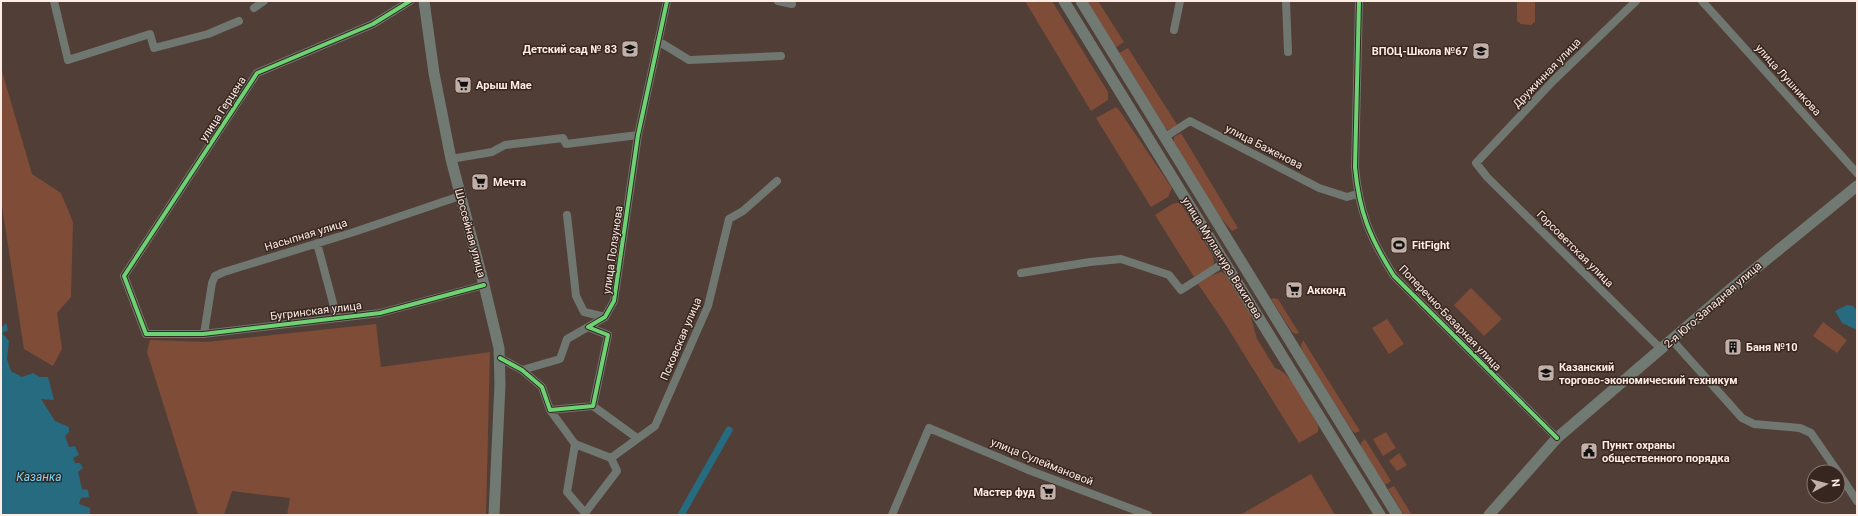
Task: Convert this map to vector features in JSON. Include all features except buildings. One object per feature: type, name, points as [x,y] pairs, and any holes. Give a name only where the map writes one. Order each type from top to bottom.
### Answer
[{"type":"main road","name":"Шоссейная улица","points":[[424,1],[434,74],[451,159],[496,332],[500,358],[494,515]]},
{"type":"main road","name":"улица Мулланура Вахитова","points":[[1064,1],[1380,515]]},
{"type":"main road","name":"улица Мулланура Вахитова","points":[[1082,1],[1397,515]]},
{"type":"main road","name":"2-я Юго-Западная улица","points":[[1489,515],[1557,438],[1762,262],[1857,186]]},
{"type":"street","points":[[54,1],[68,60],[150,34],[154,48],[208,34],[239,21]]},
{"type":"street","points":[[254,8],[264,1]]},
{"type":"street","name":"улица Герцена","points":[[146,334],[124,276],[258,73],[373,24],[410,1]]},
{"type":"street","name":"улица Ползунова","points":[[605,317],[614,301],[638,135],[667,1]]},
{"type":"street","points":[[778,1],[792,4]]},
{"type":"street","points":[[1174,30],[1180,1]]},
{"type":"street","points":[[1286,1],[1288,52]]},
{"type":"street","name":"Поперечно-Базарная улица","points":[[1359,1],[1354,167],[1357,194],[1375,246],[1394,276],[1557,438]]},
{"type":"street","name":"Дружинная улица","points":[[1476,163],[1554,80],[1636,1]]},
{"type":"street","name":"улица Лушникова","points":[[1702,1],[1857,173]]},
{"type":"street","points":[[658,41],[689,60],[781,56]]},
{"type":"street","name":"улица Баженова","points":[[1165,137],[1190,121],[1319,188],[1346,198],[1357,194]]},
{"type":"street","points":[[451,159],[492,152],[505,145],[563,138],[566,144],[638,135]]},
{"type":"street","name":"Горсоветская улица","points":[[1476,163],[1492,182],[1661,349]]},
{"type":"street","name":"Псковская улица","points":[[611,458],[655,426],[708,306],[729,219],[743,211],[778,181]]},
{"type":"street","name":"Насыпная улица","points":[[204,334],[212,283],[215,276],[460,196]]},
{"type":"street","points":[[567,215],[576,296],[584,312],[605,317]]},
{"type":"street","points":[[316,243],[338,318]]},
{"type":"street","points":[[1021,273],[1090,262],[1121,260],[1169,275],[1181,290],[1225,262]]},
{"type":"street","name":"Бугринская улица","points":[[146,334],[204,334],[380,313],[484,285]]},
{"type":"street","points":[[522,370],[560,359],[567,339],[605,317]]},
{"type":"street","points":[[588,327],[608,335],[593,406]]},
{"type":"street","points":[[1672,340],[1742,418],[1754,424],[1800,428],[1811,433],[1832,464]]},
{"type":"street","points":[[500,358],[522,370],[542,388],[550,410],[575,444],[611,458],[617,471],[584,514],[567,492],[575,444]]},
{"type":"street","points":[[550,410],[593,406],[637,438]]},
{"type":"street","name":"улица Сулеймановой","points":[[892,515],[929,428],[1031,471],[1148,515]]},
{"type":"street","points":[[1846,484],[1857,501]]},
{"type":"shaded area","points":[[1025,1],[1052,1],[1108,92],[1108,100],[1091,111]]},
{"type":"shaded area","points":[[1087,1],[1098,1],[1124,42],[1115,48]]},
{"type":"shaded area","points":[[1517,1],[1535,1],[1535,22],[1531,25],[1521,24],[1517,21]]},
{"type":"shaded area","points":[[1128,48],[1178,126],[1168,130],[1165,127],[1119,53]]},
{"type":"shaded area","points":[[1,68],[32,174],[61,193],[73,222],[71,297],[57,313],[62,349],[53,366],[24,349],[1,200]]},
{"type":"shaded area","points":[[1116,107],[1172,188],[1168,197],[1151,207],[1096,118]]},
{"type":"shaded area","points":[[1181,133],[1238,228],[1232,231],[1219,216],[1174,142],[1174,137]]},
{"type":"shaded area","points":[[1180,202],[1213,256],[1214,263],[1211,267],[1194,277],[1155,215],[1172,204]]},
{"type":"shaded area","points":[[1221,272],[1225,274],[1250,314],[1257,339],[1275,368],[1282,371],[1294,384],[1318,425],[1318,432],[1299,443],[1224,322],[1198,284],[1210,276]]},
{"type":"shaded area","points":[[1471,288],[1502,319],[1484,336],[1454,305]]},
{"type":"shaded area","points":[[1271,299],[1278,299],[1299,333],[1296,334],[1292,332]]},
{"type":"shaded area","points":[[1387,319],[1404,344],[1389,354],[1372,328]]},
{"type":"shaded area","points":[[1823,322],[1847,340],[1837,353],[1813,336]]},
{"type":"shaded area","points":[[376,324],[381,367],[490,352],[486,515],[287,515],[290,498],[232,491],[224,515],[198,515],[147,352],[150,340],[207,342]]},
{"type":"shaded area","points":[[1303,340],[1360,431],[1355,433],[1352,431],[1302,350],[1301,345]]},
{"type":"shaded area","points":[[1386,432],[1396,448],[1383,456],[1373,439]]},
{"type":"shaded area","points":[[1365,439],[1391,481],[1385,485],[1361,447],[1361,443]]},
{"type":"shaded area","points":[[1399,453],[1407,465],[1397,471],[1389,461]]},
{"type":"shaded area","points":[[1311,474],[1335,515],[1240,515]]},
{"type":"shaded area","points":[[1394,486],[1412,515],[1404,515],[1388,489]]},
{"type":"water","points":[[1847,305],[1853,306],[1857,311],[1857,330],[1842,323],[1835,311]]},
{"type":"water","name":"Казанка","points":[[6,323],[8,330],[2,333],[9,341],[7,359],[11,371],[22,377],[33,373],[40,377],[48,377],[54,400],[41,399],[55,421],[69,427],[69,432],[65,436],[69,447],[75,446],[79,455],[73,458],[75,463],[80,463],[83,468],[78,472],[82,489],[88,490],[89,497],[81,498],[79,504],[90,508],[90,515],[1,515],[1,328]]},
{"type":"waterway","points":[[681,515],[729,430]]},
{"type":"cycle path","points":[[410,1],[373,24],[257,73],[124,276],[146,334],[203,334],[380,313],[484,285]]},
{"type":"cycle path","points":[[500,358],[522,370],[542,387],[550,410],[593,406],[608,335],[588,327],[605,317],[614,301],[638,135],[667,1]]},
{"type":"cycle path","points":[[1359,1],[1355,167],[1359,198],[1372,237],[1394,276],[1557,438]]},
{"type":"place","name":"Детский сад № 83","points":[[630,49]]},
{"type":"place","name":"ВПОЦ-Школа №67","points":[[1481,51]]},
{"type":"place","name":"Арыш Мае","points":[[463,85]]},
{"type":"place","name":"Мечта","points":[[480,182]]},
{"type":"place","name":"FitFight","points":[[1399,245]]},
{"type":"place","name":"Акконд","points":[[1294,290]]},
{"type":"place","name":"Баня №10","points":[[1733,347]]},
{"type":"place","name":"Казанский торгово-экономический техникум","points":[[1546,373]]},
{"type":"place","name":"Пункт охраны общественного порядка","points":[[1589,451]]},
{"type":"place","name":"Мастер фуд","points":[[1048,492]]}]
